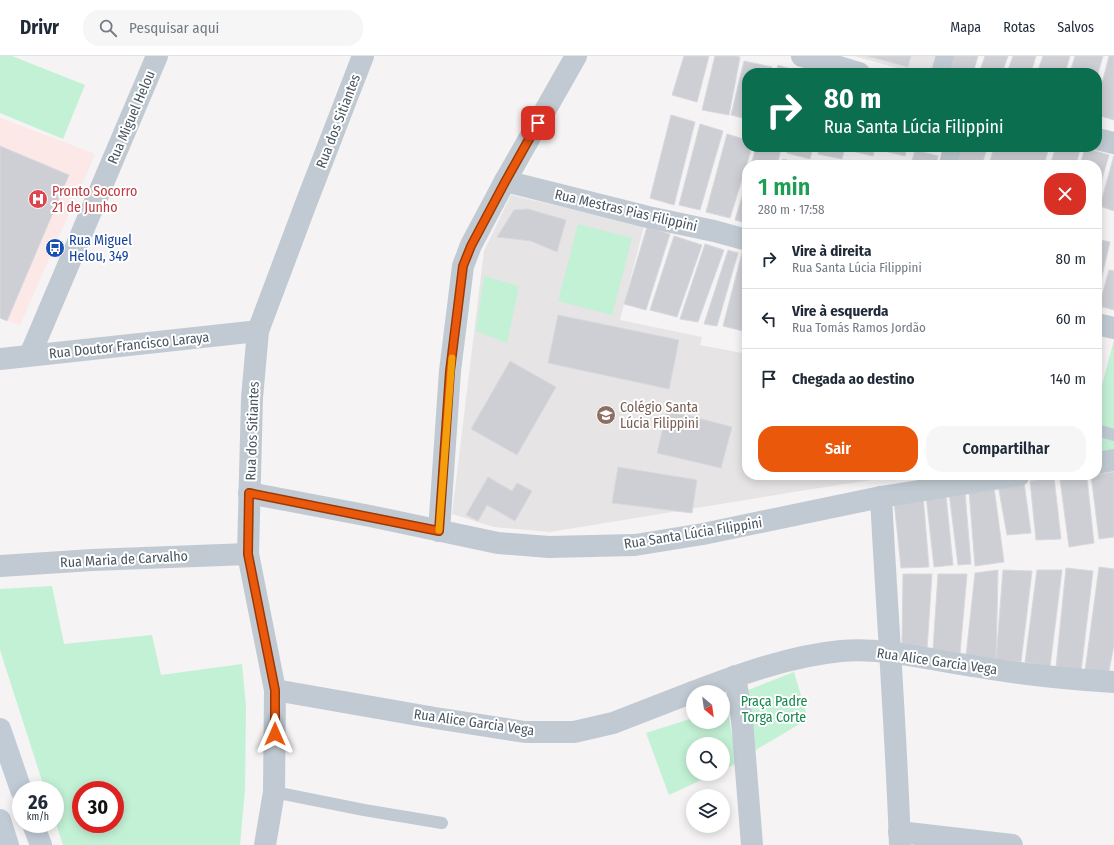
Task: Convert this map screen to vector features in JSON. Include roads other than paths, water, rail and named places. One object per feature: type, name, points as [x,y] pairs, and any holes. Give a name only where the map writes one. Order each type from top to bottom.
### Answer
[{"type":"main road","points":[[0,729],[6,757],[17,781]]},
{"type":"main road","points":[[0,820],[8,845]]},
{"type":"main road","points":[[36,833],[40,845]]},
{"type":"street","name":"Rua Miguel Helou","points":[[30,356],[157,56]]},
{"type":"street","name":"Rua dos Sitiantes","points":[[266,845],[274,792],[275,690],[248,554],[252,398],[258,331],[363,56]]},
{"type":"street","points":[[439,531],[450,371],[463,266],[471,246],[505,182],[576,56]]},
{"type":"street","points":[[802,56],[842,68]]},
{"type":"street","points":[[941,68],[945,56]]},
{"type":"street","points":[[1102,140],[1114,143]]},
{"type":"street","name":"Rua Mestras Pias Filippini","points":[[505,182],[742,239]]},
{"type":"street","points":[[1102,325],[1114,328]]},
{"type":"street","name":"Rua Doutor Francisco Laraya","points":[[0,359],[258,331]]},
{"type":"street","points":[[1102,462],[1114,460]]},
{"type":"street","name":"Rua Santa Lúcia Filippini","points":[[249,493],[498,544],[549,547],[635,545],[702,534],[881,497],[988,480]]},
{"type":"street","points":[[881,497],[889,651],[894,697],[900,838],[1012,845]]},
{"type":"street","name":"Rua Maria de Carvalho","points":[[0,566],[92,560],[248,554]]},
{"type":"street","name":"Rua Alice Garcia Vega","points":[[711,685],[735,676],[800,658],[842,651],[889,651],[974,666],[1114,682]]},
{"type":"street","points":[[735,676],[742,720],[752,845]]},
{"type":"street","name":"Rua Alice Garcia Vega","points":[[275,690],[525,732],[574,732],[613,723],[686,695]]},
{"type":"lane","points":[[1102,431],[1114,435]]},
{"type":"lane","points":[[274,792],[364,810],[442,823]]},
{"type":"place","name":"Pronto Socorro 21 de Junho","points":[[38,199]]},
{"type":"place","name":"Rua Miguel Helou, 349","points":[[55,248]]},
{"type":"place","name":"Colégio Santa Lúcia Filippini","points":[[606,415]]},
{"type":"park label","name":"Praça Padre Torga Corte","points":[[774,710]]}]
